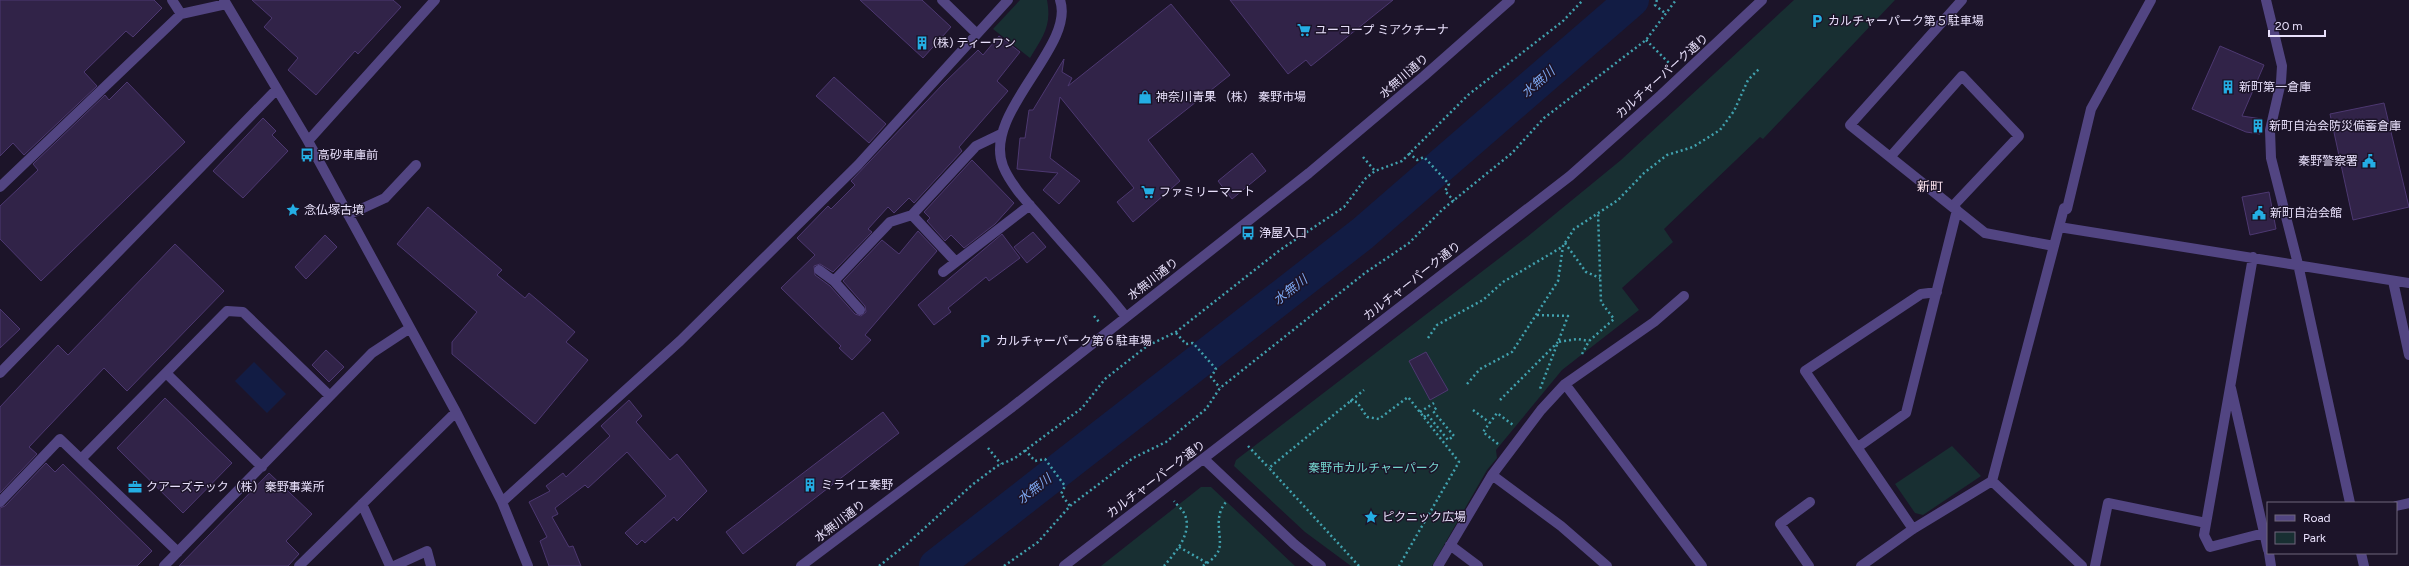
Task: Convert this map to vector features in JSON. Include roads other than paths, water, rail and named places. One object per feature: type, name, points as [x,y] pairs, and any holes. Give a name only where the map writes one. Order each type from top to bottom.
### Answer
[{"type":"street","points":[[172,0],[181,14]]},
{"type":"street","points":[[308,141],[435,0]]},
{"type":"street","points":[[942,0],[977,34]]},
{"type":"street","points":[[502,502],[680,341],[858,165],[1008,0]]},
{"type":"street","points":[[1060,0],[1062,16],[1054,39],[1011,112],[1001,134],[999,150],[1003,166],[1030,205],[1126,317]]},
{"type":"street","name":"水無川通り","points":[[801,566],[1011,408],[1310,173],[1424,76],[1510,0]]},
{"type":"street","name":"カルチャーパーク通り","points":[[1064,566],[1570,176],[1662,96],[1762,0]]},
{"type":"street","points":[[1962,0],[1850,125],[1891,156],[1985,233],[2054,246]]},
{"type":"street","points":[[1861,566],[1913,529],[1992,481],[2064,208],[2067,209],[2091,109],[2151,0]]},
{"type":"street","points":[[2266,0],[2282,66],[2281,82],[2270,130],[2271,158],[2298,264],[2350,502]]},
{"type":"street","points":[[0,187],[181,14],[225,2],[308,141],[456,412],[502,502],[528,566]]},
{"type":"street","points":[[1858,446],[1906,413],[1937,292],[1955,208],[2019,136],[1962,76],[1891,156]]},
{"type":"street","points":[[0,373],[277,88]]},
{"type":"street","points":[[834,282],[890,222],[912,215],[976,146],[1001,134]]},
{"type":"street","points":[[348,215],[385,198],[416,165]]},
{"type":"street","points":[[943,272],[1030,205]]},
{"type":"street","points":[[912,215],[956,262]]},
{"type":"street","points":[[2059,227],[2298,264],[2409,283]]},
{"type":"street","points":[[2230,384],[2266,533],[2210,547],[2204,536],[2230,384],[2253,257]]},
{"type":"street","points":[[819,270],[834,282],[860,310]]},
{"type":"street","points":[[2393,281],[2409,355]]},
{"type":"street","points":[[1913,529],[1858,446],[1806,372],[1921,294],[1937,292]]},
{"type":"street","points":[[1438,566],[1492,476],[1565,384],[1654,322],[1684,296]]},
{"type":"street","points":[[81,459],[227,312],[243,312],[330,396]]},
{"type":"street","points":[[164,566],[372,353],[410,328]]},
{"type":"street","points":[[166,373],[262,467]]},
{"type":"street","points":[[1565,384],[1702,566]]},
{"type":"street","points":[[300,566],[456,412]]},
{"type":"street","points":[[0,502],[60,439],[178,552]]},
{"type":"street","points":[[1204,459],[1294,544],[1321,566]]},
{"type":"street","points":[[1492,476],[1561,526],[1607,566]]},
{"type":"street","points":[[1992,481],[2082,566]]},
{"type":"street","points":[[1809,566],[1780,524],[1810,502]]},
{"type":"street","points":[[2095,566],[2108,503],[2206,523]]},
{"type":"street","points":[[362,504],[390,566]]},
{"type":"street","points":[[2397,506],[2409,504]]},
{"type":"street","points":[[1450,545],[1478,566]]},
{"type":"street","points":[[394,566],[427,551],[431,566]]},
{"type":"street","points":[[2269,554],[2272,566]]},
{"type":"street","points":[[2361,554],[2364,566]]},
{"type":"water","points":[[254,362],[286,394],[267,413],[235,381]]},
{"type":"waterway","name":"水無川","points":[[936,566],[1362,234],[1632,0]]},
{"type":"place","name":"カルチャーパーク第５駐車場","points":[[1817,21]]},
{"type":"place","name":"ユーコープ ミアクチーナ","points":[[1304,30]]},
{"type":"place","name":"(株) ティーワン","points":[[922,43]]},
{"type":"place","name":"新町第一倉庫","points":[[2228,87]]},
{"type":"place","name":"神奈川青果 （株） 秦野市場","points":[[1145,97]]},
{"type":"place","name":"新町自治会防災備蓄倉庫","points":[[2258,126]]},
{"type":"place","name":"高砂車庫前","points":[[307,155]]},
{"type":"place","name":"秦野警察署","points":[[2369,161]]},
{"type":"place","name":"ファミリーマート","points":[[1148,192]]},
{"type":"place","name":"念仏塚古墳","points":[[293,210]]},
{"type":"place","name":"新町自治会館","points":[[2259,213]]},
{"type":"place","name":"浄屋入口","points":[[1248,233]]},
{"type":"place","name":"カルチャーパーク第６駐車場","points":[[985,341]]},
{"type":"place","name":"ミライエ秦野","points":[[810,485]]},
{"type":"place","name":"クアーズテック（株）秦野事業所","points":[[135,487]]},
{"type":"place","name":"ピクニック広場","points":[[1371,517]]},
{"type":"district","name":"新町","points":[[1930,186]]},
{"type":"park label","name":"秦野市カルチャーパーク","points":[[1374,468]]}]
